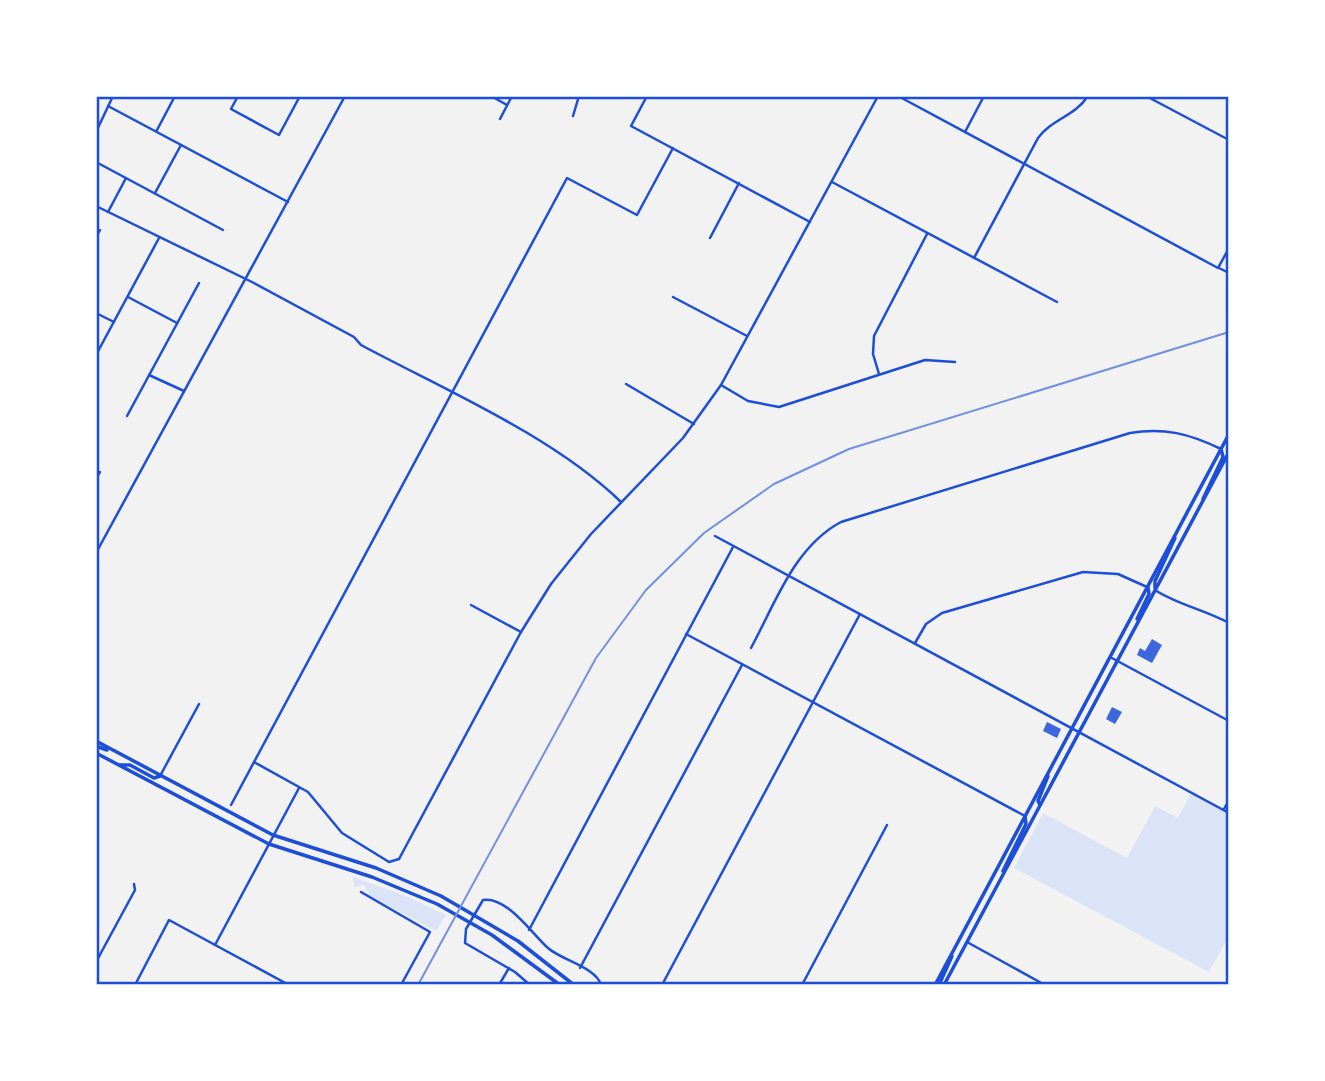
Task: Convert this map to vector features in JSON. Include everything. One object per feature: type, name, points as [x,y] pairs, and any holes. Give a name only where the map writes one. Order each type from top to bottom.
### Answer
[{"type":"main road","points":[[939,985],[956,944],[1229,434]]},
{"type":"main road","points":[[939,985],[967,943],[1229,453],[1229,441]]},
{"type":"main road","points":[[1203,501],[1223,457],[1221,449]]},
{"type":"main road","points":[[1155,590],[1155,581],[1176,533]]},
{"type":"main road","points":[[1136,624],[1149,594],[1147,587]]},
{"type":"main road","points":[[96,743],[273,835],[376,869],[441,896],[518,941],[574,985]]},
{"type":"main road","points":[[96,753],[269,844],[372,877],[437,904],[492,935],[557,983]]},
{"type":"main road","points":[[118,765],[130,765],[153,778],[160,776]]},
{"type":"main road","points":[[1040,805],[1038,801],[1048,782],[1049,771]]},
{"type":"main road","points":[[1002,877],[1026,824],[1025,816]]},
{"type":"street","points":[[96,131],[113,96]]},
{"type":"street","points":[[156,132],[175,96]]},
{"type":"street","points":[[238,96],[231,109],[279,135],[300,96]]},
{"type":"street","points":[[96,554],[344,98],[338,96]]},
{"type":"street","points":[[491,96],[507,105]]},
{"type":"street","points":[[500,118],[512,96]]},
{"type":"street","points":[[572,116],[579,96]]},
{"type":"street","points":[[647,96],[631,126],[810,222]]},
{"type":"street","points":[[254,762],[314,797],[342,833],[389,862],[399,859],[521,632],[560,571],[694,424],[721,385],[878,96]]},
{"type":"street","points":[[898,96],[1229,273]]},
{"type":"street","points":[[965,132],[984,96]]},
{"type":"street","points":[[974,258],[1046,128],[1074,112],[1088,96]]},
{"type":"street","points":[[1146,96],[1229,141]]},
{"type":"street","points":[[108,106],[288,202]]},
{"type":"street","points":[[155,194],[181,145]]},
{"type":"street","points":[[231,805],[567,178],[637,215],[673,148]]},
{"type":"street","points":[[96,162],[223,230]]},
{"type":"street","points":[[108,212],[126,178]]},
{"type":"street","points":[[832,182],[1057,302]]},
{"type":"street","points":[[710,238],[739,183]]},
{"type":"street","points":[[96,206],[354,337],[361,345],[568,457],[622,502]]},
{"type":"street","points":[[96,237],[100,230]]},
{"type":"street","points":[[879,374],[873,354],[874,336],[928,233]]},
{"type":"street","points":[[96,355],[159,238]]},
{"type":"street","points":[[1218,268],[1229,248]]},
{"type":"street","points":[[127,416],[198,283]]},
{"type":"street","points":[[128,297],[177,323]]},
{"type":"street","points":[[673,297],[748,337]]},
{"type":"street","points":[[96,313],[114,322]]},
{"type":"street","points":[[721,385],[748,401],[779,407],[925,360],[955,362]]},
{"type":"street","points":[[149,375],[184,391]]},
{"type":"street","points":[[626,384],[694,424]]},
{"type":"street","points":[[751,648],[810,545],[841,522],[1130,433],[1161,430],[1180,432],[1221,449]]},
{"type":"street","points":[[96,478],[100,472]]},
{"type":"street","points":[[715,536],[1229,813]]},
{"type":"street","points":[[529,930],[734,545]]},
{"type":"street","points":[[96,560],[98,549]]},
{"type":"street","points":[[915,643],[926,624],[942,614],[1074,573],[1109,572],[1147,587]]},
{"type":"street","points":[[1155,590],[1229,623]]},
{"type":"street","points":[[471,605],[521,632]]},
{"type":"street","points":[[662,985],[861,614]]},
{"type":"street","points":[[686,634],[1025,816]]},
{"type":"street","points":[[1110,657],[1229,721]]},
{"type":"street","points":[[580,968],[743,665]]},
{"type":"street","points":[[160,776],[199,704]]},
{"type":"street","points":[[215,945],[300,787]]},
{"type":"street","points":[[1223,810],[1229,800]]},
{"type":"street","points":[[802,985],[887,825]]},
{"type":"street","points":[[96,962],[135,890],[134,884]]},
{"type":"street","points":[[361,891],[430,932],[401,985]]},
{"type":"street","points":[[530,985],[509,968],[468,946],[463,938],[483,900],[494,901],[507,909],[554,953],[599,980],[599,985]]},
{"type":"street","points":[[135,985],[169,920],[289,985]]},
{"type":"street","points":[[967,943],[1045,985]]},
{"type":"street","points":[[499,985],[509,968]]},
{"type":"shaded area","points":[[1191,793],[1229,813],[1229,936],[1209,972],[1014,868],[1043,813],[1127,858],[1155,806],[1178,818]]},
{"type":"shaded area","points":[[353,877],[401,894],[446,915],[436,931],[370,896],[364,885],[354,887]]},
{"type":"building","points":[[1152,639],[1162,645],[1152,663],[1137,655],[1140,648],[1145,651]]},
{"type":"building","points":[[1112,707],[1122,712],[1115,724],[1106,719]]},
{"type":"building","points":[[1047,722],[1061,729],[1057,738],[1043,731]]},
{"type":"railway","points":[[418,985],[596,658],[646,590],[704,533],[774,484],[849,449],[1229,332]]}]
